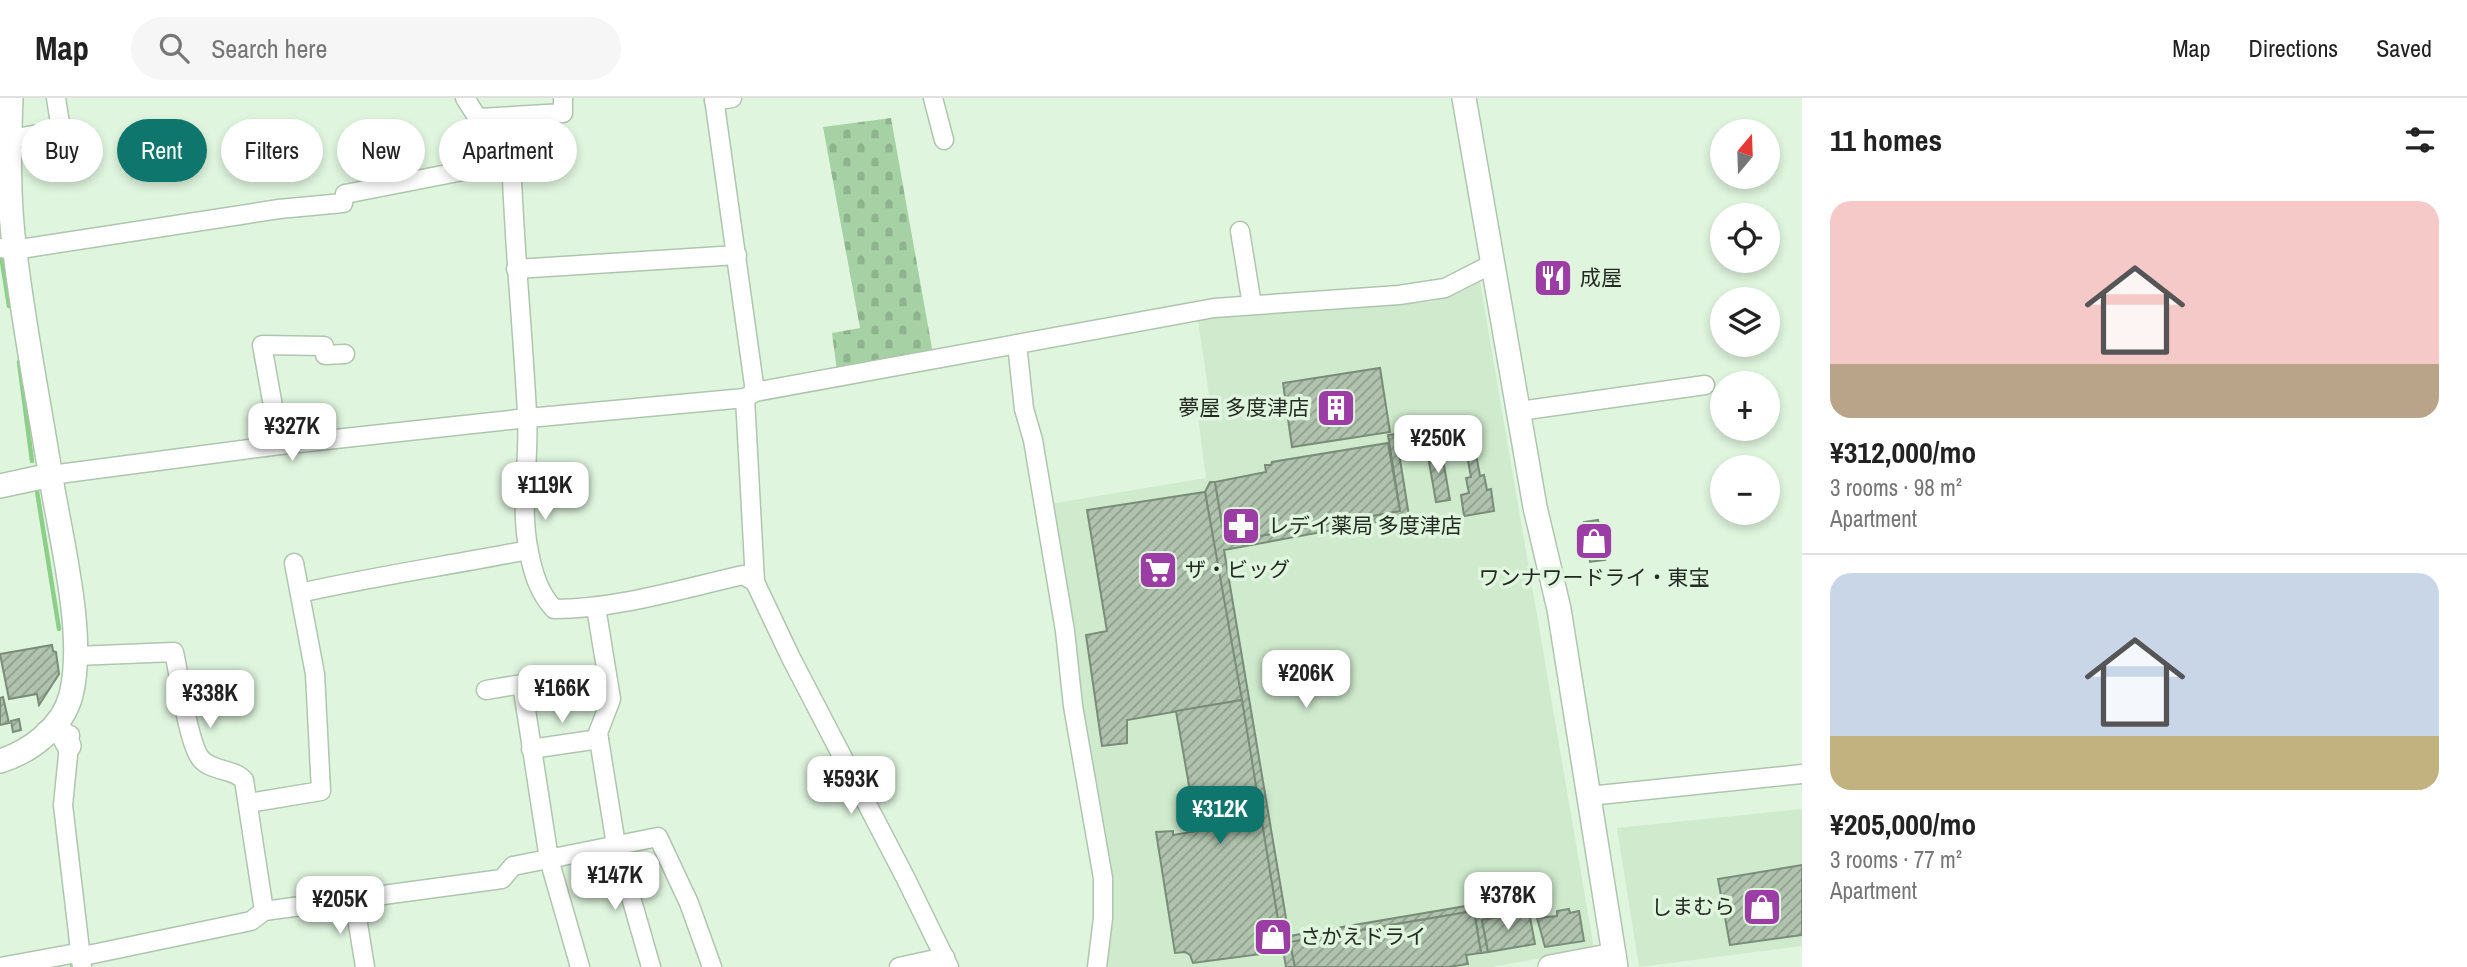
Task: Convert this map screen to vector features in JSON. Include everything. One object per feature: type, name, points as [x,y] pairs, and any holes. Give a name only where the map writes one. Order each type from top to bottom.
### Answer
[{"type":"street","points":[[11,98],[10,139],[5,167],[7,249],[51,475],[75,633],[76,656],[63,805],[81,961]]},
{"type":"street","points":[[465,98],[479,118],[563,113],[563,98]]},
{"type":"street","points":[[933,98],[944,141]]},
{"type":"street","points":[[1464,98],[1535,507],[1559,609],[1615,961],[1550,967]]},
{"type":"street","points":[[720,99],[750,395],[755,582],[790,658],[947,962],[899,967]]},
{"type":"street","points":[[10,139],[61,130],[61,101]]},
{"type":"street","points":[[7,249],[279,209],[343,203],[345,194],[439,176]]},
{"type":"street","points":[[512,182],[528,418],[524,482],[528,550],[540,592],[554,609],[596,607],[743,575],[755,582]]},
{"type":"street","points":[[1240,231],[1252,305]]},
{"type":"street","points":[[516,269],[737,255]]},
{"type":"street","points":[[0,486],[51,475],[279,445],[750,395],[1214,308],[1399,295],[1445,288],[1494,263]]},
{"type":"street","points":[[1017,344],[1024,409],[1033,440],[1065,631],[1073,706],[1103,878],[1103,918],[1097,967]]},
{"type":"street","points":[[279,445],[262,345],[324,346],[325,355],[345,354]]},
{"type":"street","points":[[1519,411],[1705,385]]},
{"type":"street","points":[[300,593],[372,577],[397,575],[528,550]]},
{"type":"street","points":[[248,803],[321,791],[315,674],[294,563]]},
{"type":"street","points":[[596,607],[611,699],[597,733],[616,845],[651,967]]},
{"type":"street","points":[[76,656],[174,652],[193,744],[200,758],[212,766],[239,774],[244,780],[264,911]]},
{"type":"street","points":[[486,690],[523,684],[549,859],[580,967]]},
{"type":"street","points":[[0,761],[14,757],[47,733],[58,721],[71,697]]},
{"type":"street","points":[[47,733],[61,731],[69,746]]},
{"type":"street","points":[[531,749],[599,739]]},
{"type":"street","points":[[1589,796],[1802,774]]},
{"type":"street","points":[[81,961],[88,955],[251,921],[264,911],[502,879],[513,866],[658,837],[689,903],[712,967]]},
{"type":"street","points":[[354,899],[365,967]]},
{"type":"street","points":[[1,967],[71,954],[81,961]]},
{"type":"shaded area","points":[[1480,282],[1594,949],[1491,967],[1106,967],[1111,887],[1087,740],[1073,628],[1050,504],[1206,478],[1198,417],[1212,416],[1198,320],[1237,314],[1431,302],[1455,295]]},
{"type":"shaded area","points":[[1802,809],[1802,946],[1639,967],[1617,828]]},
{"type":"green space","points":[[891,118],[933,354],[837,371],[832,333],[860,328],[823,127]]},
{"type":"building","name":"成屋","points":[[1559,261],[1564,293],[1547,296],[1542,263]]},
{"type":"building","name":"夢屋 多度津店","points":[[1380,368],[1390,432],[1292,447],[1283,383]]},
{"type":"building","points":[[1396,434],[1409,516],[1224,550],[1289,936],[1478,904],[1481,915],[1527,907],[1529,912],[1482,920],[1488,952],[1481,953],[1474,911],[1290,942],[1295,967],[1286,967],[1205,492],[1210,482],[1215,482],[1225,542],[1400,511],[1388,435]]},
{"type":"building","points":[[1473,437],[1480,476],[1484,475],[1487,490],[1491,489],[1494,511],[1464,516],[1461,495],[1469,493],[1466,478],[1471,477],[1464,439]]},
{"type":"building","points":[[1388,443],[1400,511],[1225,542],[1215,482],[1266,472],[1265,465],[1271,465],[1272,462]]},
{"type":"building","points":[[1441,448],[1450,500],[1436,502],[1427,450]]},
{"type":"building","name":"ザ・ビッグ","points":[[1205,492],[1242,700],[1127,720],[1127,743],[1102,746],[1086,635],[1107,631],[1087,510]]},
{"type":"building","name":"ワンナワードライ・東宝","points":[[1598,520],[1605,560],[1590,562],[1584,522]]},
{"type":"building","points":[[52,645],[53,651],[56,652],[59,674],[39,705],[37,694],[9,699],[0,654]]},
{"type":"building","points":[[3,697],[9,723],[0,725],[0,698]]},
{"type":"building","points":[[1242,700],[1283,951],[1193,963],[1190,955],[1185,952],[1175,953],[1156,832],[1173,831],[1173,835],[1197,831],[1176,711]]},
{"type":"building","points":[[19,719],[21,730],[13,732],[11,721]]},
{"type":"building","name":"しまむら","points":[[1802,865],[1802,935],[1730,945],[1718,879]]},
{"type":"building","points":[[1569,909],[1570,913],[1579,911],[1584,941],[1545,947],[1537,918],[1557,916],[1557,911]]},
{"type":"building","points":[[1474,911],[1481,953],[1466,955],[1468,964],[1448,967],[1295,967],[1290,942]]},
{"type":"building","points":[[1529,912],[1535,944],[1488,952],[1482,920]]},
{"type":"waterway","points":[[1,255],[9,306]]},
{"type":"waterway","points":[[19,362],[32,461]]},
{"type":"waterway","points":[[37,491],[59,629]]},
{"type":"place","name":"成屋","points":[[1553,278]]},
{"type":"place","name":"夢屋 多度津店","points":[[1336,408]]},
{"type":"place","name":"レデイ薬局 多度津店","points":[[1241,526]]},
{"type":"place","name":"ワンナワードライ・東宝","points":[[1594,541]]},
{"type":"place","name":"ザ・ビッグ","points":[[1158,570]]},
{"type":"place","name":"しまむら","points":[[1762,907]]},
{"type":"place","name":"さかえドライ","points":[[1273,937]]}]
